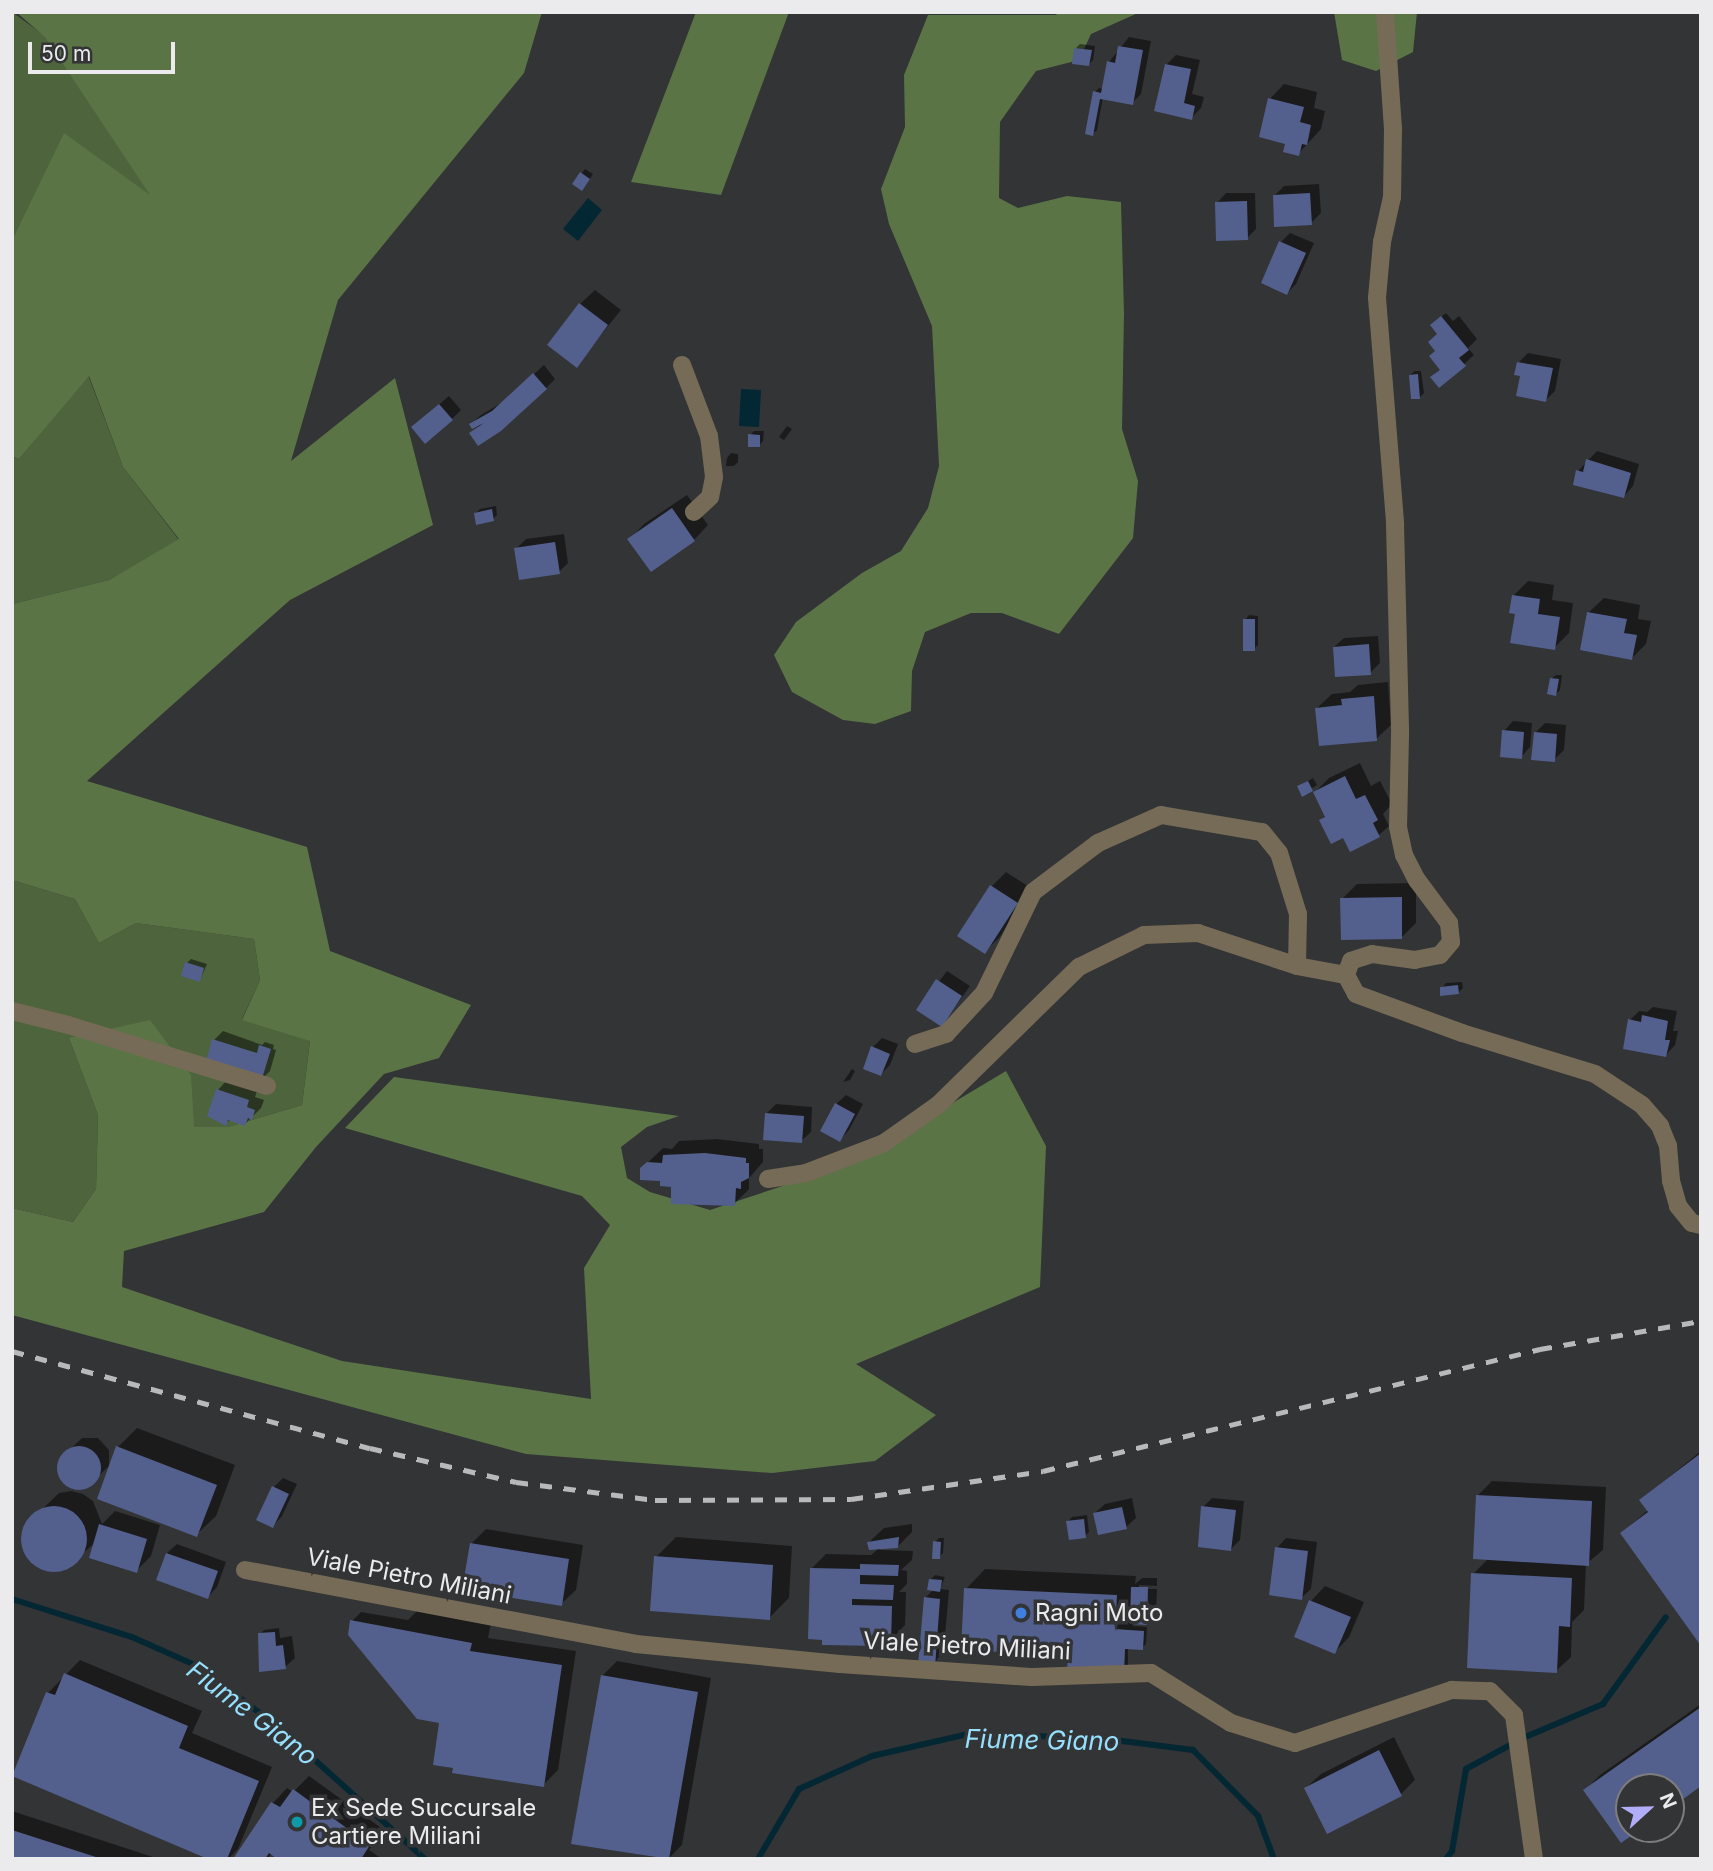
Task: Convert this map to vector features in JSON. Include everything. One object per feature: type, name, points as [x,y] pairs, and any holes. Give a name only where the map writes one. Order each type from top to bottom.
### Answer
[{"type":"street","points":[[1385,12],[1393,128],[1392,197],[1382,242],[1377,298],[1395,524],[1400,735],[1398,827],[1404,855],[1416,880],[1449,923],[1451,942],[1440,955],[1415,960],[1372,954],[1351,961],[1346,975],[1356,994],[1462,1032],[1595,1074],[1642,1105],[1660,1126],[1668,1146],[1671,1181],[1678,1206],[1692,1223],[1701,1225]]},
{"type":"street","points":[[682,365],[709,436],[714,477],[710,497],[694,512]]},
{"type":"street","points":[[915,1044],[946,1034],[984,993],[1033,892],[1098,843],[1161,815],[1262,832],[1279,853],[1298,914],[1297,966]]},
{"type":"street","points":[[768,1179],[806,1173],[884,1143],[939,1104],[1079,967],[1144,935],[1198,933],[1297,966],[1346,975]]},
{"type":"street","points":[[12,1011],[68,1025],[267,1086]]},
{"type":"street","name":"Viale Pietro Miliani","points":[[245,1570],[636,1644],[840,1664],[1032,1677],[1151,1673],[1231,1723],[1295,1743],[1452,1690],[1489,1692],[1514,1715],[1534,1859]]},
{"type":"green space","points":[[12,12],[45,36],[152,197],[64,134],[12,240]]},
{"type":"green space","points":[[16,12],[542,12],[524,73],[338,300],[291,461],[395,378],[433,525],[290,600],[87,781],[307,847],[330,951],[471,1005],[439,1058],[384,1074],[316,1147],[264,1212],[124,1251],[122,1287],[342,1361],[591,1399],[584,1268],[610,1225],[582,1196],[345,1128],[394,1077],[679,1116],[647,1127],[621,1147],[627,1178],[650,1192],[710,1210],[852,1163],[1006,1071],[1046,1146],[1040,1287],[856,1364],[936,1415],[875,1461],[772,1473],[526,1454],[12,1315],[12,1208],[73,1222],[96,1189],[98,1115],[69,1038],[150,1020],[191,1075],[194,1127],[228,1127],[302,1105],[310,1041],[242,1020],[260,980],[254,939],[136,923],[99,943],[75,899],[12,880],[12,604],[109,580],[179,539],[123,467],[89,376],[19,459],[12,456],[12,240],[64,133],[150,195],[45,37]]},
{"type":"green space","points":[[696,12],[789,12],[721,195],[631,182]]},
{"type":"green space","points":[[1058,12],[1138,13],[1091,34],[1079,60],[1036,71],[1000,122],[999,198],[1018,208],[1067,196],[1121,202],[1124,313],[1122,429],[1138,481],[1133,538],[1059,634],[1002,613],[971,613],[925,632],[912,671],[911,711],[875,724],[843,720],[792,692],[774,655],[796,622],[862,573],[901,551],[928,508],[939,466],[932,326],[889,224],[881,189],[905,127],[904,75],[928,15],[1056,15]]},
{"type":"green space","points":[[1334,12],[1417,12],[1413,52],[1376,71],[1342,60]]},
{"type":"green space","points":[[88,375],[123,467],[179,540],[109,580],[12,604],[12,456],[19,459]]},
{"type":"green space","points":[[12,880],[75,899],[99,943],[136,923],[254,939],[260,980],[242,1019],[310,1040],[302,1105],[228,1127],[193,1127],[190,1075],[69,1038],[98,1115],[96,1189],[73,1222],[12,1208]]},
{"type":"water","points":[[588,198],[602,210],[578,241],[563,229]]},
{"type":"water","points":[[741,389],[761,390],[759,427],[739,426]]},
{"type":"building","points":[[1118,46],[1143,50],[1133,105],[1100,99],[1093,136],[1085,134],[1093,91],[1101,93],[1107,61],[1115,63]]},
{"type":"building","points":[[1074,48],[1092,50],[1089,66],[1072,64]]},
{"type":"building","points":[[1165,64],[1191,69],[1184,103],[1195,106],[1192,120],[1154,111]]},
{"type":"building","points":[[1268,98],[1304,107],[1300,122],[1311,125],[1307,145],[1302,144],[1299,156],[1283,152],[1285,144],[1259,137]]},
{"type":"building","points":[[580,172],[590,179],[582,191],[572,184]]},
{"type":"building","points":[[1310,193],[1312,225],[1274,227],[1273,195]]},
{"type":"building","points":[[1247,201],[1248,240],[1216,241],[1215,202]]},
{"type":"building","points":[[1279,241],[1306,253],[1287,295],[1261,283]]},
{"type":"building","points":[[579,303],[608,325],[577,368],[547,345]]},
{"type":"building","points":[[1441,316],[1469,350],[1459,358],[1466,366],[1439,388],[1430,377],[1440,370],[1429,356],[1435,351],[1428,342],[1437,334],[1430,325]]},
{"type":"building","points":[[1517,362],[1553,368],[1546,402],[1516,396],[1520,376],[1514,375]]},
{"type":"building","points":[[533,373],[547,389],[501,431],[478,446],[469,433],[484,423],[472,429],[469,424],[492,411]]},
{"type":"building","points":[[1418,374],[1420,399],[1411,399],[1409,375]]},
{"type":"building","points":[[439,404],[453,420],[425,444],[411,427]]},
{"type":"building","points":[[748,434],[760,435],[760,447],[748,447]]},
{"type":"building","points":[[1586,459],[1631,473],[1624,498],[1573,485],[1576,470],[1583,472]]},
{"type":"building","points":[[672,508],[695,541],[651,572],[627,539]]},
{"type":"building","points":[[492,509],[494,521],[476,525],[474,513]]},
{"type":"building","points":[[555,542],[560,574],[519,580],[514,548]]},
{"type":"building","points":[[1512,595],[1540,599],[1538,614],[1560,617],[1555,650],[1510,643],[1515,614],[1509,613]]},
{"type":"building","points":[[1587,612],[1627,619],[1624,633],[1637,635],[1632,660],[1580,650]]},
{"type":"building","points":[[1243,619],[1255,619],[1255,651],[1243,651]]},
{"type":"building","points":[[1369,644],[1371,675],[1335,677],[1333,647]]},
{"type":"building","points":[[1550,678],[1559,679],[1556,696],[1547,694]]},
{"type":"building","points":[[1374,696],[1377,741],[1319,746],[1315,708],[1342,705],[1341,699]]},
{"type":"building","points":[[1502,730],[1524,732],[1522,759],[1500,757]]},
{"type":"building","points":[[1534,732],[1557,734],[1555,762],[1531,760]]},
{"type":"building","points":[[1345,776],[1356,799],[1365,795],[1378,820],[1373,823],[1380,837],[1350,852],[1343,838],[1331,844],[1319,820],[1325,817],[1313,792]]},
{"type":"building","points":[[1308,781],[1313,791],[1302,797],[1297,786]]},
{"type":"building","points":[[990,885],[1018,903],[985,954],[957,936]]},
{"type":"building","points":[[1402,897],[1402,939],[1341,940],[1340,898]]},
{"type":"building","points":[[185,962],[204,968],[200,982],[181,976]]},
{"type":"building","points":[[936,979],[962,996],[942,1027],[916,1010]]},
{"type":"building","points":[[1458,985],[1459,994],[1440,996],[1440,987]]},
{"type":"building","points":[[1642,1015],[1668,1021],[1665,1040],[1670,1040],[1666,1057],[1623,1049],[1628,1019],[1641,1022]]},
{"type":"building","points":[[212,1039],[257,1053],[259,1045],[271,1049],[261,1082],[205,1065]]},
{"type":"building","points":[[871,1046],[890,1054],[881,1076],[863,1069]]},
{"type":"building","points":[[216,1089],[249,1100],[247,1107],[255,1110],[252,1120],[248,1118],[245,1126],[228,1120],[226,1126],[207,1116]]},
{"type":"building","points":[[835,1103],[855,1114],[840,1142],[820,1131]]},
{"type":"building","points":[[765,1113],[804,1116],[802,1143],[763,1140]]},
{"type":"building","points":[[705,1153],[746,1158],[746,1163],[749,1163],[749,1178],[741,1182],[741,1189],[736,1188],[735,1206],[671,1204],[671,1187],[660,1186],[660,1181],[640,1180],[640,1168],[647,1162],[662,1163],[663,1155]]},
{"type":"building","points":[[79,1446],[88,1447],[95,1452],[100,1459],[100,1477],[95,1484],[88,1489],[79,1490],[70,1489],[63,1484],[58,1477],[57,1468],[58,1459],[63,1452],[70,1447]]},
{"type":"building","points":[[116,1446],[217,1485],[197,1537],[97,1499]]},
{"type":"building","points":[[1701,1453],[1701,1646],[1620,1533],[1648,1512],[1639,1500]]},
{"type":"building","points":[[272,1486],[289,1494],[273,1528],[256,1520]]},
{"type":"building","points":[[1476,1495],[1592,1501],[1589,1566],[1473,1559]]},
{"type":"building","points":[[54,1506],[67,1508],[82,1521],[87,1539],[85,1552],[72,1567],[54,1572],[41,1570],[26,1557],[21,1539],[23,1526],[36,1511]]},
{"type":"building","points":[[1201,1506],[1236,1510],[1231,1551],[1198,1547]]},
{"type":"building","points":[[1122,1507],[1127,1529],[1098,1535],[1093,1513]]},
{"type":"building","points":[[1084,1519],[1086,1538],[1069,1540],[1066,1521]]},
{"type":"building","points":[[99,1524],[147,1539],[137,1573],[89,1558]]},
{"type":"building","points":[[899,1537],[898,1548],[869,1550],[867,1542]]},
{"type":"building","points":[[933,1541],[941,1542],[940,1559],[932,1559]]},
{"type":"building","points":[[470,1543],[569,1559],[562,1606],[462,1590]]},
{"type":"building","points":[[1275,1547],[1308,1551],[1302,1600],[1269,1595]]},
{"type":"building","points":[[166,1553],[218,1571],[208,1599],[156,1580]]},
{"type":"building","points":[[654,1556],[773,1565],[770,1620],[650,1611]]},
{"type":"building","points":[[860,1564],[899,1565],[898,1576],[860,1575],[860,1584],[894,1585],[893,1600],[852,1599],[852,1605],[892,1606],[891,1642],[881,1641],[881,1646],[822,1645],[822,1640],[808,1639],[810,1568],[860,1569]]},
{"type":"building","points":[[1471,1573],[1572,1578],[1570,1627],[1559,1626],[1557,1673],[1467,1668]]},
{"type":"building","points":[[929,1579],[942,1580],[940,1592],[927,1590]]},
{"type":"building","points":[[1131,1587],[1148,1587],[1147,1625],[1130,1624]]},
{"type":"building","points":[[964,1588],[1117,1595],[1115,1629],[1144,1631],[1143,1650],[1125,1649],[1124,1673],[1067,1670],[1068,1655],[961,1650]]},
{"type":"building","points":[[924,1597],[940,1599],[935,1667],[918,1665]]},
{"type":"building","points":[[1309,1600],[1351,1617],[1335,1654],[1294,1637]]},
{"type":"building","points":[[350,1620],[472,1643],[470,1651],[562,1665],[544,1787],[452,1773],[453,1768],[433,1765],[439,1723],[417,1719],[348,1635]]},
{"type":"building","points":[[275,1632],[276,1646],[283,1645],[286,1669],[259,1672],[258,1633]]},
{"type":"building","points":[[64,1673],[188,1726],[179,1748],[259,1781],[227,1859],[208,1859],[12,1776],[46,1692],[55,1695]]},
{"type":"building","points":[[601,1675],[698,1692],[669,1859],[571,1844]]},
{"type":"building","points":[[1701,1707],[1701,1786],[1685,1798],[1685,1773],[1615,1773],[1615,1835],[1583,1790]]},
{"type":"building","points":[[1379,1750],[1402,1796],[1327,1834],[1304,1788]]},
{"type":"building","name":"Ex Sede Succursale Cartiere Miliani","points":[[293,1789],[370,1845],[361,1859],[277,1859],[269,1853],[265,1859],[233,1859],[271,1802],[280,1807]]},
{"type":"building","points":[[12,1830],[99,1858],[99,1859],[12,1859]]},
{"type":"waterway","name":"Fiume Giano","points":[[12,1599],[132,1637],[197,1666],[276,1725],[425,1859]]},
{"type":"waterway","name":"Fiume Giano","points":[[1446,1859],[1452,1851],[1466,1769],[1523,1738],[1603,1704],[1666,1617]]},
{"type":"waterway","name":"Fiume Giano","points":[[758,1859],[799,1789],[872,1756],[968,1734],[1099,1738],[1193,1750],[1258,1816],[1274,1859]]},
{"type":"railway","points":[[12,1351],[370,1448],[516,1482],[655,1500],[851,1499],[1043,1471],[1540,1349],[1701,1321]]},
{"type":"place","name":"Ragni Moto","points":[[1021,1613]]},
{"type":"place","name":"Ex Sede Succursale Cartiere Miliani","points":[[297,1822]]}]
